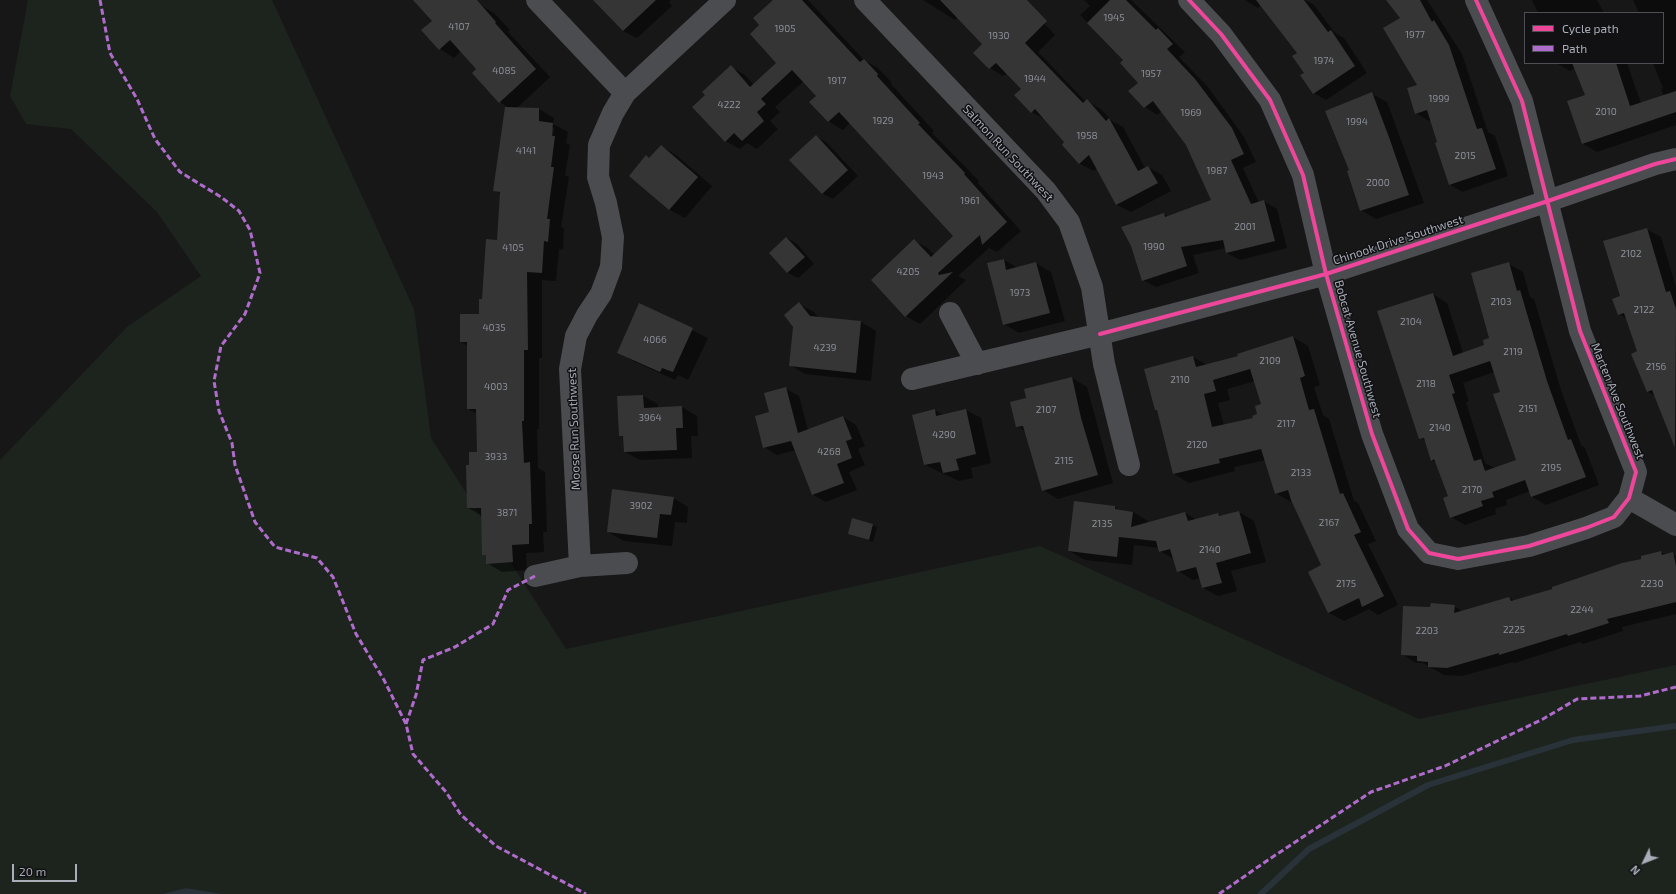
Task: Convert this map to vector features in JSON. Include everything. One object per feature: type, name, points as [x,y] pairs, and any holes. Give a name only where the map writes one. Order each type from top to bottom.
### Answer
[{"type":"street","points":[[537,0],[625,93]]},
{"type":"street","name":"Moose Run Southwest","points":[[580,566],[570,369],[576,336],[587,315],[601,294],[611,266],[613,237],[606,203],[598,177],[599,145],[613,113],[625,93],[725,0]]},
{"type":"street","name":"Salmon Run Southwest","points":[[865,0],[1046,191],[1069,222],[1092,287],[1104,364],[1129,465]]},
{"type":"street","name":"Bobcat Avenue Southwest","points":[[1189,0],[1221,34],[1270,100],[1303,175],[1326,274],[1372,434],[1408,528],[1429,553],[1458,559],[1529,546]]},
{"type":"street","name":"Marten Ave Southwest","points":[[1476,0],[1522,101],[1580,331],[1636,472],[1629,498],[1614,517],[1586,528],[1529,546]]},
{"type":"street","name":"Chinook Drive Southwest","points":[[912,379],[1100,334],[1326,274],[1655,164],[1676,159]]},
{"type":"street","points":[[950,313],[977,364]]},
{"type":"street","points":[[1629,498],[1676,525]]},
{"type":"street","points":[[535,576],[580,566],[627,563]]},
{"type":"shaded area","points":[[28,0],[272,0],[414,309],[431,438],[566,649],[1040,546],[1419,719],[1676,665],[1676,894],[223,894],[186,888],[162,894],[0,894],[0,460],[127,327],[201,276],[157,212],[71,129],[26,124],[10,96]]},
{"type":"shaded area","points":[[186,888],[223,894],[162,894]]},
{"type":"building","points":[[413,0],[477,0],[496,22],[495,23],[536,69],[499,103],[472,73],[476,69],[450,40],[439,50],[421,30],[432,21]]},
{"type":"building","points":[[593,0],[656,0],[623,31]]},
{"type":"building","points":[[773,0],[802,0],[860,62],[864,59],[878,74],[877,76],[920,123],[918,124],[965,173],[964,174],[1007,222],[982,245],[980,235],[938,273],[939,275],[953,272],[905,317],[871,280],[914,239],[931,257],[953,236],[839,112],[828,122],[809,102],[816,96],[792,70],[761,99],[766,104],[757,112],[764,121],[742,141],[734,133],[725,142],[692,107],[705,95],[702,92],[731,65],[750,87],[776,63],[750,34],[759,25],[753,18]]},
{"type":"building","points":[[940,0],[1027,0],[1047,21],[1025,43],[1083,103],[1087,99],[1106,121],[1109,118],[1138,171],[1148,166],[1158,183],[1116,205],[1089,155],[1079,164],[1062,145],[1064,142],[1035,109],[1031,113],[1014,95],[1021,89],[996,63],[989,69],[973,53],[982,44]]},
{"type":"building","points":[[1110,0],[1126,0],[1156,30],[1158,28],[1173,44],[1167,49],[1195,79],[1232,128],[1244,154],[1231,160],[1251,204],[1264,200],[1275,241],[1226,253],[1223,240],[1181,247],[1187,266],[1142,281],[1131,246],[1121,227],[1164,213],[1165,217],[1211,200],[1186,145],[1153,101],[1144,108],[1128,91],[1138,83],[1120,63],[1123,60],[1087,23]]},
{"type":"building","points":[[1256,0],[1304,0],[1328,32],[1331,30],[1355,66],[1313,94],[1300,75],[1304,73],[1292,56],[1297,53]]},
{"type":"building","points":[[1386,0],[1420,0],[1432,22],[1434,20],[1449,45],[1477,129],[1482,128],[1496,169],[1449,185],[1435,143],[1437,142],[1427,110],[1415,114],[1407,88],[1417,85],[1383,28],[1400,18]]},
{"type":"building","points":[[1572,64],[1616,64],[1630,106],[1676,91],[1676,112],[1582,144],[1567,101],[1585,95]]},
{"type":"building","points":[[1372,92],[1409,195],[1360,211],[1347,171],[1349,170],[1325,111]]},
{"type":"building","points":[[505,107],[539,108],[539,121],[553,123],[552,136],[555,136],[551,167],[554,167],[547,219],[550,219],[548,242],[544,241],[542,273],[527,272],[528,350],[524,350],[524,421],[522,421],[524,463],[530,462],[532,524],[529,524],[529,544],[512,545],[513,562],[486,564],[486,555],[482,555],[481,508],[467,508],[466,465],[469,465],[469,452],[477,452],[476,409],[467,409],[467,342],[460,342],[460,314],[479,314],[479,299],[482,299],[486,239],[497,240],[500,192],[493,191]]},
{"type":"building","points":[[816,135],[848,170],[822,194],[789,160]]},
{"type":"building","points":[[661,145],[698,177],[669,210],[629,176],[646,155],[649,158]]},
{"type":"building","points":[[1647,228],[1666,292],[1670,291],[1676,309],[1675,448],[1652,390],[1647,392],[1631,354],[1637,351],[1624,313],[1618,315],[1612,299],[1620,296],[1603,241]]},
{"type":"building","points":[[786,237],[805,257],[787,273],[769,253]]},
{"type":"building","points":[[1004,259],[1006,270],[1036,262],[1050,313],[1003,325],[987,263]]},
{"type":"building","points":[[1509,262],[1517,291],[1520,290],[1547,381],[1568,440],[1571,439],[1586,477],[1531,497],[1525,480],[1492,492],[1494,497],[1481,501],[1483,506],[1450,518],[1443,498],[1448,496],[1434,459],[1431,461],[1424,438],[1419,439],[1377,311],[1433,293],[1453,356],[1484,345],[1483,340],[1489,338],[1471,273]],"holes":[[[1490,361],[1500,392],[1493,394],[1516,460],[1485,471],[1481,459],[1474,461],[1452,394],[1455,393],[1449,375]]]},
{"type":"building","points":[[799,302],[810,316],[861,321],[856,373],[789,366],[793,327],[784,315]]},
{"type":"building","points":[[639,303],[693,328],[673,372],[662,368],[660,372],[617,353]]},
{"type":"building","points":[[1293,336],[1305,376],[1300,378],[1309,410],[1314,409],[1340,494],[1343,493],[1361,532],[1354,535],[1384,596],[1362,607],[1359,598],[1328,613],[1308,572],[1321,565],[1291,500],[1288,490],[1275,494],[1261,449],[1219,459],[1220,463],[1173,474],[1157,410],[1155,410],[1144,369],[1193,356],[1196,367],[1238,356],[1237,354]],"holes":[[[1250,369],[1261,404],[1255,406],[1257,414],[1252,416],[1253,418],[1212,427],[1204,394],[1216,391],[1213,380]]]},
{"type":"building","points":[[1072,377],[1081,418],[1098,475],[1042,491],[1023,426],[1016,427],[1010,402],[1026,398],[1024,389]]},
{"type":"building","points":[[786,387],[798,433],[843,416],[852,439],[846,441],[852,458],[837,464],[844,483],[812,495],[791,441],[763,448],[755,416],[769,412],[764,393]]},
{"type":"building","points":[[643,395],[644,408],[682,406],[683,428],[676,428],[677,450],[624,452],[623,436],[619,436],[617,396]]},
{"type":"building","points":[[935,409],[936,416],[966,409],[976,454],[956,459],[959,470],[943,473],[940,462],[924,465],[912,415]]},
{"type":"building","points":[[612,489],[674,497],[671,515],[660,514],[657,538],[607,532]]},
{"type":"building","points":[[1074,501],[1115,506],[1115,509],[1133,512],[1131,527],[1185,512],[1188,521],[1218,513],[1219,516],[1239,511],[1251,553],[1216,563],[1222,583],[1202,588],[1196,567],[1177,572],[1170,549],[1159,552],[1156,541],[1119,537],[1117,557],[1068,551]]},
{"type":"building","points":[[852,518],[873,524],[869,540],[848,534]]},
{"type":"building","points":[[1661,551],[1662,555],[1673,552],[1676,566],[1676,602],[1607,619],[1609,623],[1568,636],[1567,634],[1499,655],[1499,653],[1447,668],[1428,667],[1428,662],[1417,661],[1417,656],[1401,655],[1403,606],[1430,607],[1431,603],[1455,605],[1454,613],[1509,597],[1511,601],[1552,589],[1552,587],[1622,563],[1641,559],[1641,556]]},
{"type":"waterway","points":[[1261,894],[1309,849],[1428,785],[1573,740],[1676,726]]},
{"type":"marked path","points":[[100,0],[110,53],[137,99],[155,139],[180,172],[221,197],[239,211],[250,230],[260,273],[245,314],[221,346],[214,381],[219,411],[232,443],[235,465],[255,522],[275,547],[317,558],[333,577],[356,634],[384,680],[406,724],[413,754],[446,792],[461,815],[496,846],[586,894]]},
{"type":"marked path","points":[[406,724],[416,695],[423,660],[455,647],[493,624],[508,590],[535,576]]},
{"type":"marked path","points":[[1219,894],[1371,792],[1445,766],[1543,719],[1577,699],[1640,696],[1676,687]]},
{"type":"cycle path","points":[[1189,0],[1221,34],[1270,100],[1303,175],[1326,274],[1372,434],[1408,529],[1429,553],[1458,559],[1529,546],[1586,528],[1614,517],[1629,498],[1636,472],[1580,331],[1522,101],[1476,0]]},
{"type":"cycle path","points":[[1100,334],[1326,274],[1655,164],[1676,159]]}]
